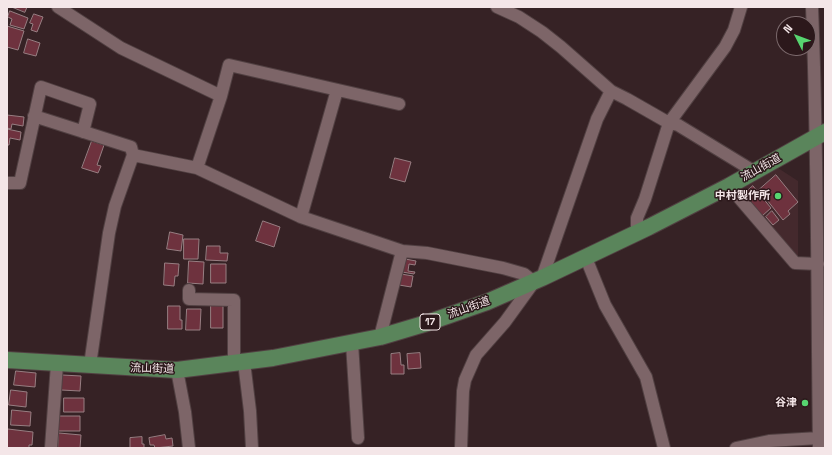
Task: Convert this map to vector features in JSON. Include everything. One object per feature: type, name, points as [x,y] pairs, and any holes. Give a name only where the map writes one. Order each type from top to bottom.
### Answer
[{"type":"main road","name":"流山街道","points":[[7,360],[177,370],[239,363],[380,337],[488,302],[586,258],[729,186],[820,135]]},
{"type":"street","points":[[58,7],[121,48],[221,96]]},
{"type":"street","points":[[497,7],[519,17],[542,32],[561,47],[610,92],[627,99],[669,123],[678,125],[755,172]]},
{"type":"street","points":[[637,233],[637,218],[645,199],[669,123],[724,47],[734,30],[741,7]]},
{"type":"street","points":[[736,448],[769,441],[819,443],[818,264],[820,135],[812,7]]},
{"type":"street","points":[[197,168],[221,96],[229,65],[399,104]]},
{"type":"street","points":[[7,183],[20,183],[41,87],[90,104],[83,132]]},
{"type":"street","points":[[301,217],[337,90]]},
{"type":"street","points":[[461,448],[462,391],[465,380],[476,355],[505,322],[538,280],[596,119],[610,92]]},
{"type":"street","points":[[34,116],[131,147],[133,155],[115,206],[109,233],[90,365]]},
{"type":"street","points":[[133,155],[197,168],[301,217],[402,251],[427,253],[503,268],[538,280]]},
{"type":"street","points":[[729,186],[795,263],[818,264]]},
{"type":"street","points":[[380,337],[402,251]]},
{"type":"street","points":[[586,258],[605,305],[646,377],[664,448]]},
{"type":"street","points":[[189,290],[189,299],[234,300],[239,363],[250,411],[252,448]]},
{"type":"street","points":[[352,343],[358,438]]},
{"type":"street","points":[[51,448],[58,364]]},
{"type":"street","points":[[818,367],[825,378]]},
{"type":"street","points":[[177,370],[185,412],[189,448]]},
{"type":"shaded area","points":[[778,168],[798,181],[798,260],[737,191]]},
{"type":"building","points":[[12,7],[27,7],[25,12]]},
{"type":"building","points":[[10,11],[28,18],[24,29],[10,25],[12,19],[8,17]]},
{"type":"building","points":[[34,14],[43,17],[37,32],[31,30],[33,24],[30,23]]},
{"type":"building","points":[[7,26],[24,31],[18,50],[7,47]]},
{"type":"building","points":[[28,39],[40,43],[36,56],[24,53]]},
{"type":"building","points":[[7,115],[24,117],[23,126],[12,124],[11,129],[7,128]]},
{"type":"building","points":[[7,129],[21,132],[20,140],[10,138],[9,145],[7,145]]},
{"type":"building","points":[[92,141],[104,145],[97,165],[101,166],[98,173],[82,168]]},
{"type":"building","points":[[395,158],[411,162],[405,182],[390,178]]},
{"type":"building","name":"中村製作所","points":[[776,175],[798,202],[788,211],[790,214],[783,220],[759,190]]},
{"type":"building","points":[[753,186],[771,208],[762,216],[744,194]]},
{"type":"building","points":[[772,211],[779,220],[773,225],[766,217]]},
{"type":"building","points":[[263,221],[280,227],[274,247],[256,241]]},
{"type":"building","points":[[170,232],[183,235],[181,251],[167,249]]},
{"type":"building","points":[[184,239],[199,239],[198,259],[184,259]]},
{"type":"building","points":[[207,246],[220,246],[220,253],[228,253],[227,261],[206,260]]},
{"type":"building","points":[[405,259],[416,261],[415,265],[409,264],[408,271],[415,272],[414,274],[402,272]]},
{"type":"building","points":[[189,261],[204,262],[203,284],[188,283]]},
{"type":"building","points":[[165,263],[179,264],[178,276],[175,276],[174,286],[164,285]]},
{"type":"building","points":[[211,264],[226,264],[226,283],[211,283]]},
{"type":"building","points":[[401,274],[413,276],[411,287],[399,285]]},
{"type":"building","points":[[211,305],[223,305],[223,328],[211,328]]},
{"type":"building","points":[[168,306],[180,306],[180,320],[182,320],[182,329],[168,329]]},
{"type":"building","points":[[187,309],[201,309],[200,330],[186,330]]},
{"type":"building","points":[[400,353],[401,365],[404,365],[404,374],[391,374],[391,354]]},
{"type":"building","points":[[420,353],[421,368],[408,369],[407,354]]},
{"type":"building","points":[[16,371],[36,373],[35,387],[14,385]]},
{"type":"building","points":[[62,375],[81,376],[80,391],[61,390]]},
{"type":"building","points":[[11,390],[27,392],[26,407],[9,405]]},
{"type":"building","points":[[64,398],[84,398],[84,412],[64,412]]},
{"type":"building","points":[[12,410],[31,412],[30,426],[11,425]]},
{"type":"building","points":[[58,416],[80,416],[80,431],[58,431]]},
{"type":"building","points":[[8,429],[33,432],[32,445],[29,445],[29,448],[7,448]]},
{"type":"building","points":[[59,433],[81,435],[80,448],[58,448]]},
{"type":"building","points":[[165,435],[166,439],[172,438],[173,446],[155,448],[154,445],[150,445],[149,438]]},
{"type":"building","points":[[142,437],[142,444],[144,444],[144,448],[130,448],[130,438]]},
{"type":"place","name":"中村製作所","points":[[778,196]]},
{"type":"place","name":"谷津","points":[[805,403]]}]
